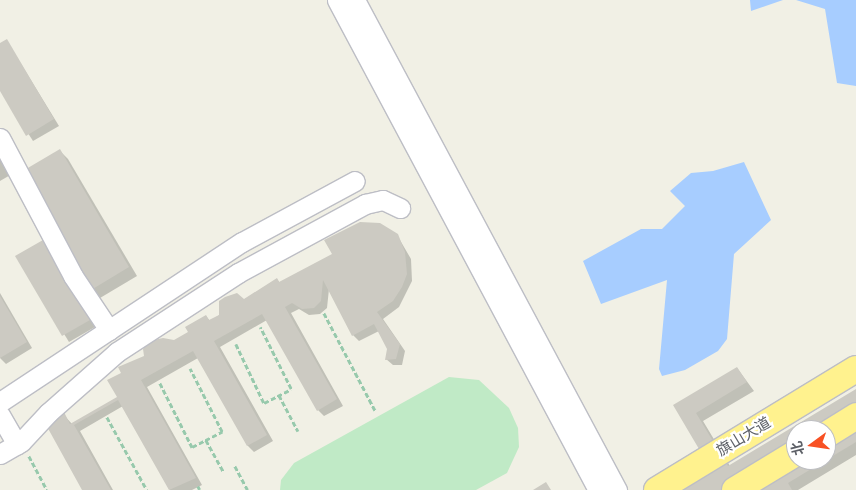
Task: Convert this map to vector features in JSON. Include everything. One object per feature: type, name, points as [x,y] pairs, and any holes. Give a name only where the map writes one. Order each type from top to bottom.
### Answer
[{"type":"highway","name":"旗山大道","points":[[657,490],[856,369]]},
{"type":"highway","points":[[836,429],[856,416]]},
{"type":"highway","points":[[735,490],[786,459]]},
{"type":"street","points":[[337,0],[598,490]]},
{"type":"street","points":[[355,0],[617,490]]},
{"type":"street","points":[[0,138],[72,276],[109,330]]},
{"type":"street","points":[[0,402],[173,285],[242,242],[354,181]]},
{"type":"street","points":[[0,454],[19,443],[48,413],[117,352],[186,305],[238,273],[365,204],[383,200],[400,208]]},
{"type":"street","points":[[173,285],[186,305]]},
{"type":"street","points":[[0,415],[19,443]]},
{"type":"path","points":[[324,313],[375,410]]},
{"type":"path","points":[[236,344],[264,403],[291,389],[260,327]]},
{"type":"path","points":[[160,383],[192,447],[222,432],[190,369]]},
{"type":"path","points":[[279,395],[298,432]]},
{"type":"path","points":[[107,417],[147,490]]},
{"type":"path","points":[[206,440],[224,472]]},
{"type":"path","points":[[19,443],[47,490]]},
{"type":"path","points":[[235,466],[248,490]]},
{"type":"path","points":[[198,486],[200,490]]},
{"type":"green space","points":[[449,377],[479,380],[509,408],[518,428],[519,447],[507,473],[476,490],[280,490],[281,480],[294,463]]},
{"type":"water","points":[[750,0],[783,0],[751,11]]},
{"type":"water","points":[[796,0],[856,0],[856,86],[837,83],[825,9]]},
{"type":"water","points":[[744,162],[771,220],[734,254],[727,339],[718,351],[685,370],[662,376],[659,369],[667,280],[601,304],[583,261],[641,229],[662,229],[685,206],[670,191],[691,173],[713,171]]},
{"type":"building","points":[[7,39],[54,119],[26,136],[0,91],[0,43]]},
{"type":"building","points":[[60,149],[129,267],[91,290],[21,172]]},
{"type":"building","points":[[360,222],[380,223],[398,234],[405,252],[407,274],[402,287],[393,301],[377,312],[400,344],[396,359],[385,360],[387,349],[374,324],[352,336],[323,280],[321,301],[314,308],[302,309],[292,303],[285,307],[337,399],[317,411],[262,314],[214,341],[267,435],[247,446],[193,351],[141,380],[196,478],[169,490],[118,400],[74,425],[111,490],[82,490],[45,423],[64,412],[70,424],[117,397],[107,380],[121,373],[118,367],[144,356],[143,349],[149,341],[163,338],[174,340],[188,332],[185,327],[206,315],[209,320],[219,315],[219,301],[225,297],[237,293],[244,299],[277,278],[279,282],[332,254],[324,240]]},
{"type":"building","points":[[43,240],[90,320],[62,336],[15,256]]},
{"type":"building","points":[[0,296],[27,342],[0,358]]},
{"type":"building","points":[[737,367],[747,382],[696,413],[728,466],[786,431],[786,470],[810,470],[788,483],[792,490],[680,490],[712,471],[673,405]]},
{"type":"building","points":[[856,389],[856,442],[836,454],[836,420],[804,420]]},
{"type":"building","points":[[546,482],[551,490],[533,490]]}]
